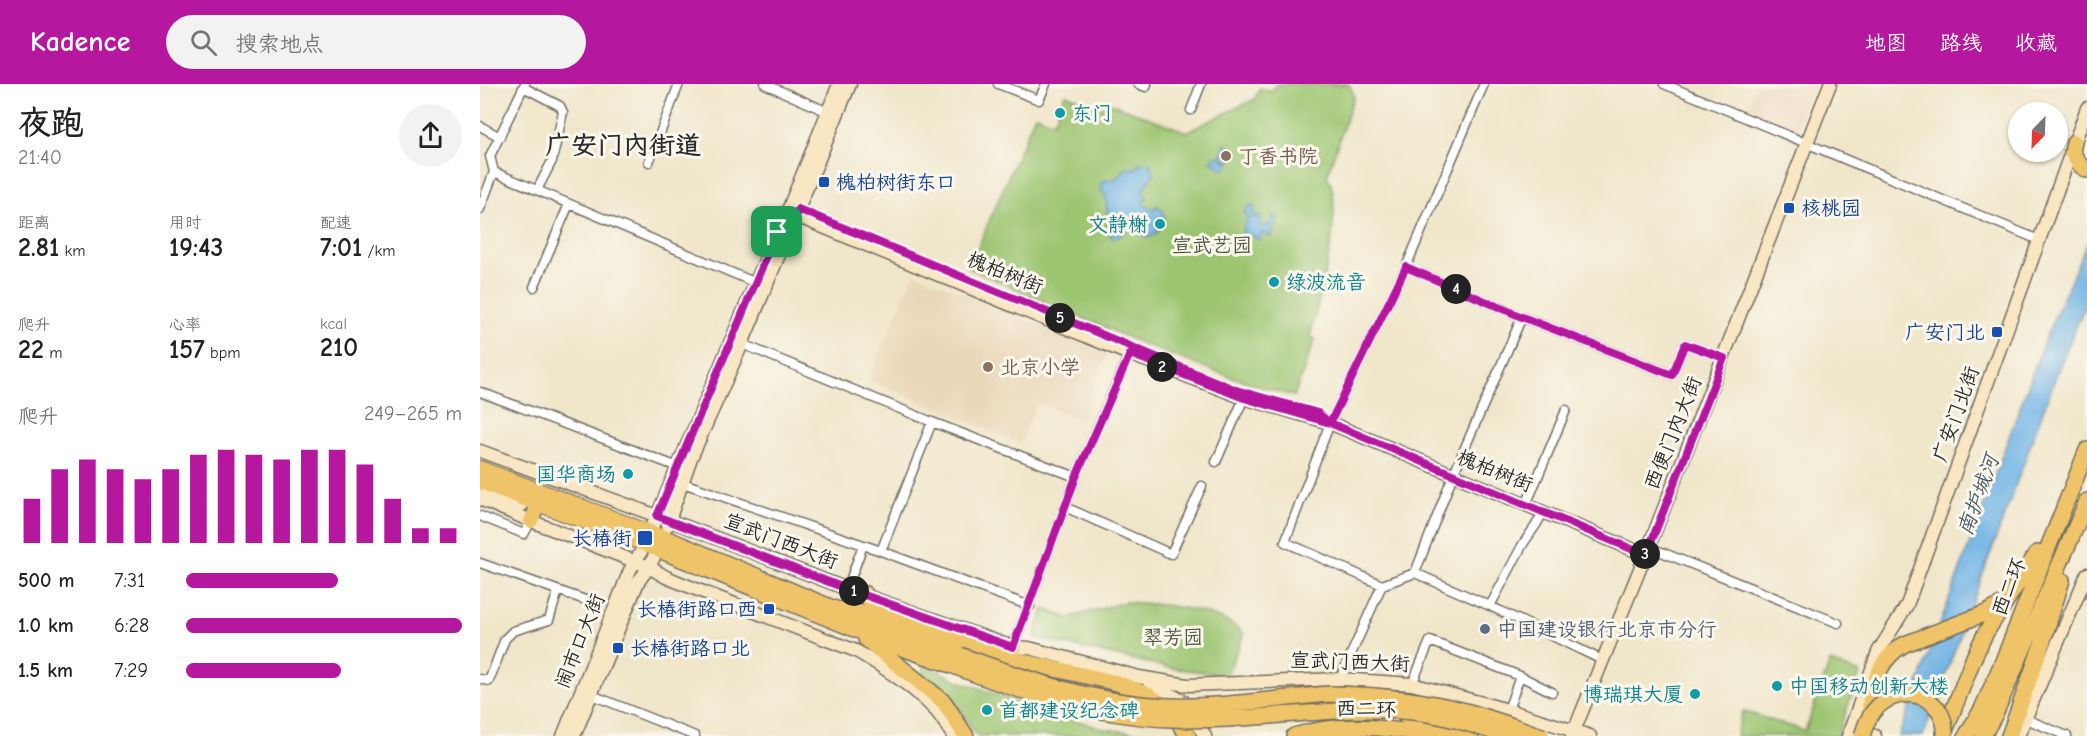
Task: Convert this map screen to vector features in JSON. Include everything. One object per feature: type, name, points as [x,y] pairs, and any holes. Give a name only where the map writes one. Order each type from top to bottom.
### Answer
[{"type":"highway","points":[[2087,163],[2081,146],[2072,152],[2080,166],[2087,170]]},
{"type":"highway","name":"西二环","points":[[1983,736],[1995,714],[2062,510],[2087,450]]},
{"type":"highway","name":"西二环","points":[[1966,736],[2010,663],[2087,501]]},
{"type":"highway","points":[[1944,736],[1985,634],[2034,559],[2062,510]]},
{"type":"highway","points":[[2004,736],[2016,728],[2080,516]]},
{"type":"highway","name":"宣武门西大街","points":[[649,546],[956,660],[1129,703],[1217,706],[1332,694],[1379,696],[1425,702],[1469,712],[1542,736]]},
{"type":"highway","points":[[865,594],[880,615]]},
{"type":"highway","points":[[1862,734],[1869,717],[1870,696],[1885,660],[1893,650],[1986,613],[2006,602]]},
{"type":"highway","points":[[837,615],[880,615],[1021,662],[1117,682],[1148,695],[1171,711],[1188,736]]},
{"type":"highway","points":[[837,615],[944,702],[966,736]]},
{"type":"highway","points":[[954,641],[1013,647]]},
{"type":"highway","points":[[878,648],[899,680]]},
{"type":"highway","name":"宣武门西大街","points":[[956,660],[1007,687],[1046,699],[1085,708],[1139,716],[1173,720],[1340,710],[1378,710],[1423,713],[1506,736]]},
{"type":"highway","points":[[1869,717],[1894,697],[1912,694],[1937,707],[1943,716],[1944,736]]},
{"type":"highway","name":"宣武门西大街","points":[[1378,710],[1471,736]]},
{"type":"highway","name":"西二环","points":[[1294,736],[1346,727],[1386,728],[1437,736]]},
{"type":"main road","name":"宣武门西大街","points":[[480,468],[649,546]]},
{"type":"main road","name":"宣武门西大街","points":[[480,482],[536,511],[649,546]]},
{"type":"street","points":[[649,162],[679,84]]},
{"type":"street","points":[[765,84],[828,112]]},
{"type":"street","points":[[839,84],[742,344],[691,458],[684,483],[649,546],[649,567],[693,588],[856,651],[878,664],[937,712],[953,736]]},
{"type":"street","points":[[664,518],[678,467],[777,232],[793,210],[850,84]]},
{"type":"street","points":[[998,84],[1039,100],[1046,84]]},
{"type":"street","points":[[1138,84],[1146,87],[1147,84]]},
{"type":"street","points":[[1191,110],[1201,84]]},
{"type":"street","points":[[1484,84],[1406,267],[1330,423],[1285,542],[1382,585],[1415,573],[1602,660]]},
{"type":"street","points":[[1664,84],[2039,240]]},
{"type":"street","name":"西便门内大街","points":[[1573,734],[1648,551],[1830,84]]},
{"type":"street","points":[[480,208],[494,172],[490,156],[524,86],[560,106],[563,112],[552,161],[537,190]]},
{"type":"street","name":"广安门北街","points":[[1862,734],[1878,652],[1906,605],[2039,240],[2081,146],[2087,108]]},
{"type":"street","points":[[480,126],[500,137]]},
{"type":"street","points":[[494,172],[756,283]]},
{"type":"street","points":[[534,287],[570,204]]},
{"type":"street","name":"槐柏树街","points":[[793,210],[1244,398],[1330,423],[1526,505],[1648,551]]},
{"type":"street","points":[[1406,267],[1522,317],[1672,375],[1685,344],[1724,358]]},
{"type":"street","points":[[1415,573],[1453,475],[1522,317]]},
{"type":"street","points":[[742,344],[932,422],[1076,477]]},
{"type":"street","points":[[1013,647],[1076,477],[1131,351]]},
{"type":"street","name":"槐柏树街","points":[[1131,351],[1236,390],[1318,413],[1330,423]]},
{"type":"street","points":[[480,392],[678,467]]},
{"type":"street","points":[[1216,462],[1244,398]]},
{"type":"street","points":[[1526,505],[1566,410]]},
{"type":"street","points":[[882,551],[932,422]]},
{"type":"street","name":"宣武门西大街","points":[[480,451],[664,518],[847,589],[1013,647],[1029,648],[1139,677],[1187,685],[1340,679],[1412,684],[1508,710],[1573,734],[1590,736]]},
{"type":"street","points":[[684,483],[882,551],[1030,606]]},
{"type":"street","points":[[1065,507],[1171,554],[1202,486]]},
{"type":"street","name":"宣武门西大街","points":[[480,490],[536,511],[649,546]]},
{"type":"street","name":"宣武门西大街","points":[[480,499],[536,511]]},
{"type":"street","points":[[480,516],[524,534],[536,511]]},
{"type":"street","points":[[1490,606],[1523,544],[1544,511]]},
{"type":"street","points":[[847,589],[863,545]]},
{"type":"street","name":"闹市口大街","points":[[574,736],[638,582],[649,567],[649,546]]},
{"type":"street","name":"闹市口大街","points":[[563,736],[622,590],[649,546]]},
{"type":"street","points":[[1648,551],[1838,623]]},
{"type":"street","points":[[480,563],[591,602]]},
{"type":"street","points":[[2067,736],[2016,728],[2087,574]]},
{"type":"street","points":[[1340,679],[1382,585]]},
{"type":"street","points":[[480,679],[489,681],[505,639],[513,631],[549,620],[558,591]]},
{"type":"street","points":[[1412,684],[1430,641],[1520,676],[1552,692]]},
{"type":"street","points":[[1508,710],[1520,676]]},
{"type":"street","name":"宣武门西大街","points":[[1139,677],[1184,702],[1205,736]]},
{"type":"street","points":[[1191,714],[1195,693],[1207,686]]},
{"type":"street","points":[[592,695],[696,736]]},
{"type":"shaded area","points":[[1757,84],[1813,84],[1796,131],[1746,112]]},
{"type":"shaded area","name":"北京小学","points":[[914,273],[1107,354],[1081,419],[1037,403],[1021,444],[869,380]]},
{"type":"green space","name":"宣武艺园","points":[[1277,84],[1349,84],[1354,95],[1327,176],[1332,190],[1333,231],[1310,336],[1315,339],[1294,396],[1252,384],[1170,354],[969,268],[1035,115],[1054,122],[1065,94],[1103,108],[1107,102],[1187,132],[1255,99],[1260,88],[1271,92]]},
{"type":"green space","name":"翠芳园","points":[[1125,602],[1188,609],[1220,618],[1233,625],[1244,634],[1227,675],[1171,668],[1036,638],[1035,633],[1044,609],[1068,618]]},
{"type":"green space","points":[[1830,662],[1860,673],[1837,736],[1736,736],[1743,711],[1805,731]]},
{"type":"green space","points":[[923,664],[959,681],[1031,707],[1104,729],[1166,736],[977,736],[956,703],[923,673]]},
{"type":"water","points":[[1225,144],[1235,152],[1231,160],[1224,159],[1230,162],[1224,170],[1211,161],[1216,156],[1223,158],[1224,154],[1221,154]]},
{"type":"water","points":[[1140,163],[1150,164],[1154,174],[1143,190],[1147,198],[1143,202],[1144,205],[1152,209],[1157,206],[1163,211],[1165,219],[1162,223],[1159,222],[1156,228],[1158,232],[1148,238],[1134,229],[1112,238],[1108,224],[1106,195],[1100,186],[1102,182],[1119,177],[1125,169],[1136,168]]},
{"type":"water","points":[[1250,205],[1255,208],[1252,217],[1259,215],[1260,223],[1265,226],[1271,224],[1273,216],[1278,218],[1270,237],[1262,233],[1260,240],[1242,232],[1248,217],[1244,214]]},
{"type":"water","points":[[2087,243],[2087,301],[2060,365],[1923,736],[1899,736],[2045,339]]},
{"type":"place","name":"东门","points":[[1060,113]]},
{"type":"place","name":"丁香书院","points":[[1226,156]]},
{"type":"place","name":"槐柏树街东口","points":[[824,182]]},
{"type":"place","name":"核桃园","points":[[1789,208]]},
{"type":"place","name":"文静榭","points":[[1160,224]]},
{"type":"place","name":"绿波流音","points":[[1274,282]]},
{"type":"place","name":"广安门北","points":[[1997,332]]},
{"type":"place","name":"北京小学","points":[[988,367]]},
{"type":"place","name":"国华商场","points":[[628,474]]},
{"type":"place","name":"长椿街","points":[[645,538]]},
{"type":"place","name":"长椿街路口西","points":[[769,609]]},
{"type":"place","name":"中国建设银行北京市分行","points":[[1485,629]]},
{"type":"place","name":"长椿街路口北","points":[[618,648]]},
{"type":"place","name":"中国移动创新大楼","points":[[1777,686]]},
{"type":"place","name":"博瑞琪大厦","points":[[1695,694]]},
{"type":"place","name":"首都建设纪念碑","points":[[987,710]]},
{"type":"district","name":"广安门内街道","points":[[623,146]]},
{"type":"route","points":[[777,232],[657,516],[847,589],[1013,647],[1076,477],[1130,354],[1244,398],[1330,423],[1646,555],[1724,358],[1685,344],[1672,375],[1522,317],[1406,267],[1330,423],[1318,413],[1236,390],[798,209],[796,215],[787,212],[777,232]]},
{"type":"water label","name":"南护城河","points":[[1978,495]]}]
